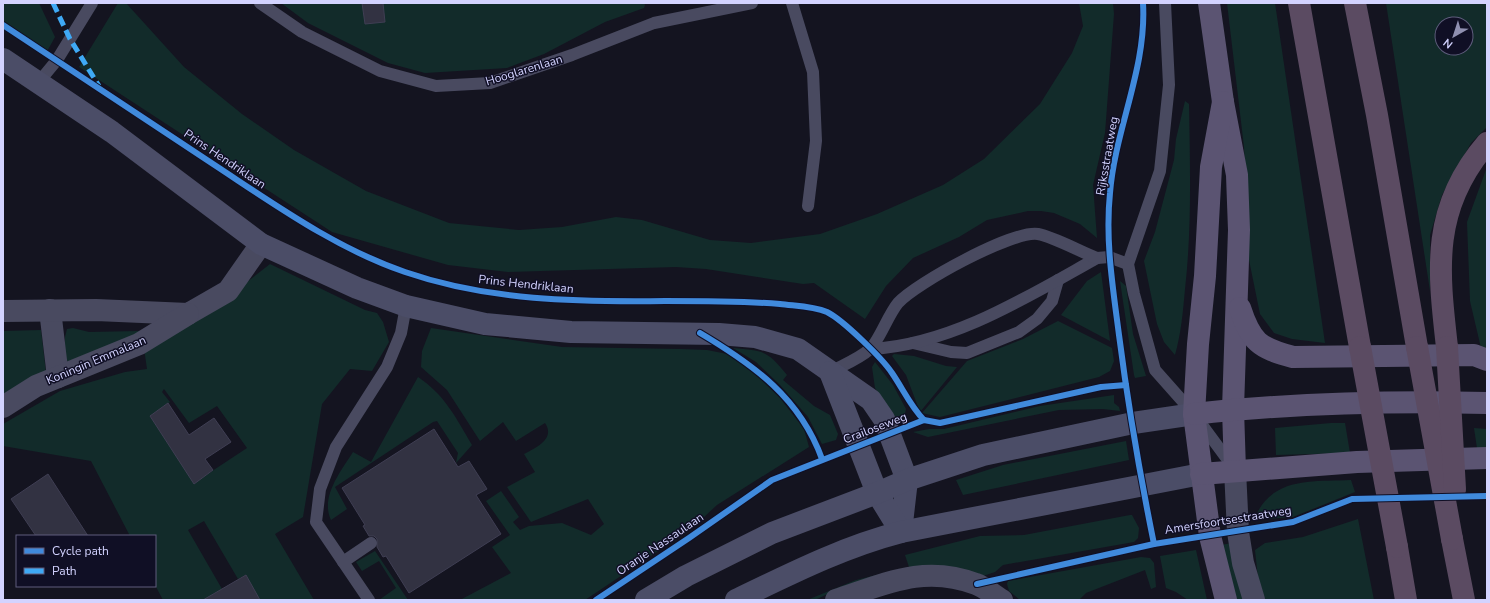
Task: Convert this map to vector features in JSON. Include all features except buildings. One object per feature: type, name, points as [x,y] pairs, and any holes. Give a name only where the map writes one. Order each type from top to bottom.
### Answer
[{"type":"highway","points":[[1298,3],[1406,600]]},
{"type":"highway","points":[[1355,3],[1377,115],[1417,347],[1455,538],[1464,600]]},
{"type":"highway","points":[[1455,538],[1447,347],[1440,285],[1440,252],[1446,220],[1456,189],[1464,174],[1487,143]]},
{"type":"main road","points":[[1209,3],[1223,102],[1237,175],[1239,230],[1238,303],[1233,410],[1235,470]]},
{"type":"main road","points":[[3,59],[112,132],[262,244],[350,285],[406,306],[485,324],[571,332],[712,334],[755,337],[798,348],[871,400],[884,419],[907,480],[901,532]]},
{"type":"main road","points":[[1194,414],[1198,344],[1205,276],[1211,168],[1223,102]]},
{"type":"main road","points":[[1238,303],[1245,322],[1254,338],[1270,351],[1293,357],[1474,355],[1487,360]]},
{"type":"main road","points":[[830,372],[877,493],[901,532]]},
{"type":"main road","points":[[646,600],[686,576],[772,533],[907,480],[983,455],[1133,423],[1194,414],[1233,410],[1346,404],[1487,403]]},
{"type":"main road","name":"Amersfoortsestraatweg","points":[[1194,414],[1210,536],[1226,600]]},
{"type":"main road","points":[[736,600],[823,559],[873,539],[901,532],[1201,474],[1235,470],[1364,461],[1487,458]]},
{"type":"street","name":"Koningin Emmalaan","points":[[3,407],[36,386],[140,344],[228,291],[262,244]]},
{"type":"street","points":[[3,310],[188,314]]},
{"type":"street","points":[[50,310],[58,377]]},
{"type":"street","name":"Amersfoortsestraatweg","points":[[1235,470],[1238,532],[1243,562],[1254,600]]},
{"type":"street","points":[[836,600],[911,576],[949,576],[977,584],[1002,600]]},
{"type":"lane","points":[[38,83],[57,60],[92,3]]},
{"type":"lane","name":"Hooglarenlaan","points":[[260,3],[302,32],[380,71],[436,86],[490,83],[572,55],[654,23],[752,3]]},
{"type":"lane","points":[[792,3],[813,72],[816,141],[808,206]]},
{"type":"lane","points":[[1165,3],[1169,85],[1160,171],[1128,264],[1134,294],[1155,370],[1194,414],[1235,470]]},
{"type":"lane","points":[[871,349],[886,320],[910,291],[935,275],[1016,236],[1038,234],[1098,258]]},
{"type":"lane","points":[[830,372],[871,349],[898,347],[975,322],[1019,302],[1098,258],[1109,257],[1128,264]]},
{"type":"lane","points":[[913,343],[951,352],[966,353],[1019,332],[1037,319],[1052,301],[1058,280]]},
{"type":"lane","points":[[369,600],[316,522],[320,489],[336,447],[387,367],[401,333],[406,306]]},
{"type":"lane","points":[[343,562],[371,543]]},
{"type":"green space","points":[[3,3],[39,3],[55,37],[45,55],[3,26]]},
{"type":"green space","points":[[118,3],[126,3],[184,67],[242,114],[294,150],[366,191],[449,223],[519,230],[562,227],[616,217],[642,220],[710,240],[751,243],[820,234],[877,214],[943,185],[984,159],[1040,104],[1072,53],[1083,26],[1079,3],[1113,3],[1114,14],[1105,133],[1093,185],[1097,238],[1080,224],[1054,213],[1028,211],[987,220],[959,237],[913,258],[886,286],[865,319],[814,283],[803,284],[706,269],[676,267],[508,272],[448,265],[332,232],[79,67]]},
{"type":"green space","points":[[281,3],[644,3],[645,5],[644,8],[605,22],[544,54],[507,68],[425,73],[388,63],[308,23]]},
{"type":"green space","points":[[1227,3],[1275,3],[1325,343],[1292,339],[1274,333],[1260,314],[1249,260],[1244,147]]},
{"type":"green space","points":[[1386,3],[1487,3],[1487,127],[1471,143],[1442,195],[1430,235],[1430,291]]},
{"type":"green space","points":[[1185,101],[1189,104],[1189,243],[1183,314],[1175,355],[1164,342],[1157,324],[1144,261],[1155,232],[1174,160],[1176,139]]},
{"type":"green space","points":[[1487,167],[1487,350],[1481,348],[1470,301],[1467,222]]},
{"type":"green space","points":[[270,264],[365,310],[377,313],[383,322],[389,342],[372,371],[350,369],[322,404],[303,517],[275,534],[314,600],[250,600],[246,575],[238,579],[204,521],[188,530],[222,589],[213,594],[216,600],[163,600],[156,587],[156,535],[129,535],[91,461],[3,446],[3,424],[60,391],[125,372],[147,369],[144,348],[234,292]],"holes":[[[164,389],[189,423],[217,406],[247,448],[194,483],[150,416],[170,402],[162,392]]]},
{"type":"green space","points":[[1101,272],[1110,341],[1061,315],[1087,281]]},
{"type":"green space","points":[[1120,281],[1126,286],[1133,334],[1146,376],[1135,378],[1134,375]]},
{"type":"green space","points":[[1058,321],[1112,348],[1114,361],[1110,371],[1099,377],[940,417],[922,413],[967,361],[1023,339]]},
{"type":"green space","points":[[73,328],[89,332],[140,331],[112,349],[65,362],[65,337],[67,329]]},
{"type":"green space","points":[[431,328],[562,347],[707,350],[727,354],[751,370],[780,398],[804,429],[809,447],[717,505],[691,529],[585,600],[460,600],[511,573],[492,547],[510,535],[486,501],[501,491],[519,517],[513,522],[520,530],[529,526],[562,523],[591,535],[604,524],[588,499],[531,522],[507,487],[535,472],[524,454],[538,446],[546,438],[548,429],[545,423],[516,441],[503,422],[480,441],[447,390],[421,367],[422,351]]},
{"type":"green space","points":[[41,330],[46,373],[3,395],[3,331]]},
{"type":"green space","points":[[733,348],[758,351],[769,356],[787,375],[783,380],[814,406],[830,415],[838,434],[836,440],[822,444],[808,417],[780,385],[756,362]]},
{"type":"green space","points":[[894,354],[914,356],[946,366],[957,367],[920,412],[906,375],[892,356]]},
{"type":"green space","points":[[875,362],[893,385],[906,409],[904,418],[896,418],[875,388],[872,367]]},
{"type":"green space","points":[[418,377],[436,391],[443,399],[472,445],[456,463],[458,453],[437,421],[433,422],[335,487],[347,509],[331,520],[328,511],[330,493],[333,484],[343,467],[353,452],[371,462]]},
{"type":"green space","points":[[1114,395],[1114,403],[1119,407],[1120,411],[1103,409],[1059,410],[928,437],[913,432],[929,429],[944,429],[1040,406]]},
{"type":"green space","points":[[1345,423],[1350,453],[1276,455],[1275,428]]},
{"type":"green space","points":[[1474,428],[1487,429],[1487,455],[1478,455]]},
{"type":"green space","points":[[1126,441],[1129,460],[963,495],[956,480],[1003,465]]},
{"type":"green space","points":[[1351,480],[1355,492],[1293,517],[1254,520],[1261,506],[1271,495],[1294,484]]},
{"type":"green space","points":[[1132,515],[1139,528],[1138,538],[1134,542],[1003,565],[995,572],[983,576],[836,590],[815,600],[807,600],[856,580],[909,567],[905,555],[980,536],[1024,535]]},
{"type":"green space","points":[[1358,519],[1374,600],[1265,600],[1258,578],[1255,550],[1265,543],[1303,537]]},
{"type":"green space","points":[[1232,543],[1244,600],[1236,600],[1221,545]]},
{"type":"green space","points":[[1196,550],[1207,600],[1188,600],[1176,592],[1166,588],[1160,556]]},
{"type":"green space","points":[[375,551],[408,600],[379,600],[396,588],[379,561],[362,571],[356,562]]},
{"type":"green space","points":[[1141,557],[1150,558],[1154,563],[1156,587],[1151,589],[1145,570],[1086,593],[1079,600],[1020,600],[1009,591],[1007,584],[1008,581]]},
{"type":"marked path","points":[[53,3],[70,39],[99,86]]},
{"type":"cycle path","name":"Rijksstraatweg","points":[[1143,3],[1143,27],[1140,51],[1136,75],[1113,169],[1108,229],[1112,282],[1126,387],[1154,544]]},
{"type":"cycle path","name":"Prins Hendriklaan","points":[[3,25],[282,209],[330,238],[379,262],[437,282],[469,289],[534,298],[599,301],[751,302],[816,308],[834,316],[880,358],[892,373],[911,404],[924,420]]},
{"type":"cycle path","points":[[700,333],[739,358],[773,385],[801,418],[813,437],[822,459]]},
{"type":"cycle path","name":"Crailoseweg","points":[[596,600],[772,480],[924,420],[940,423],[1101,387],[1126,385]]},
{"type":"cycle path","points":[[977,584],[1154,544],[1293,522],[1352,499],[1487,496]]}]
